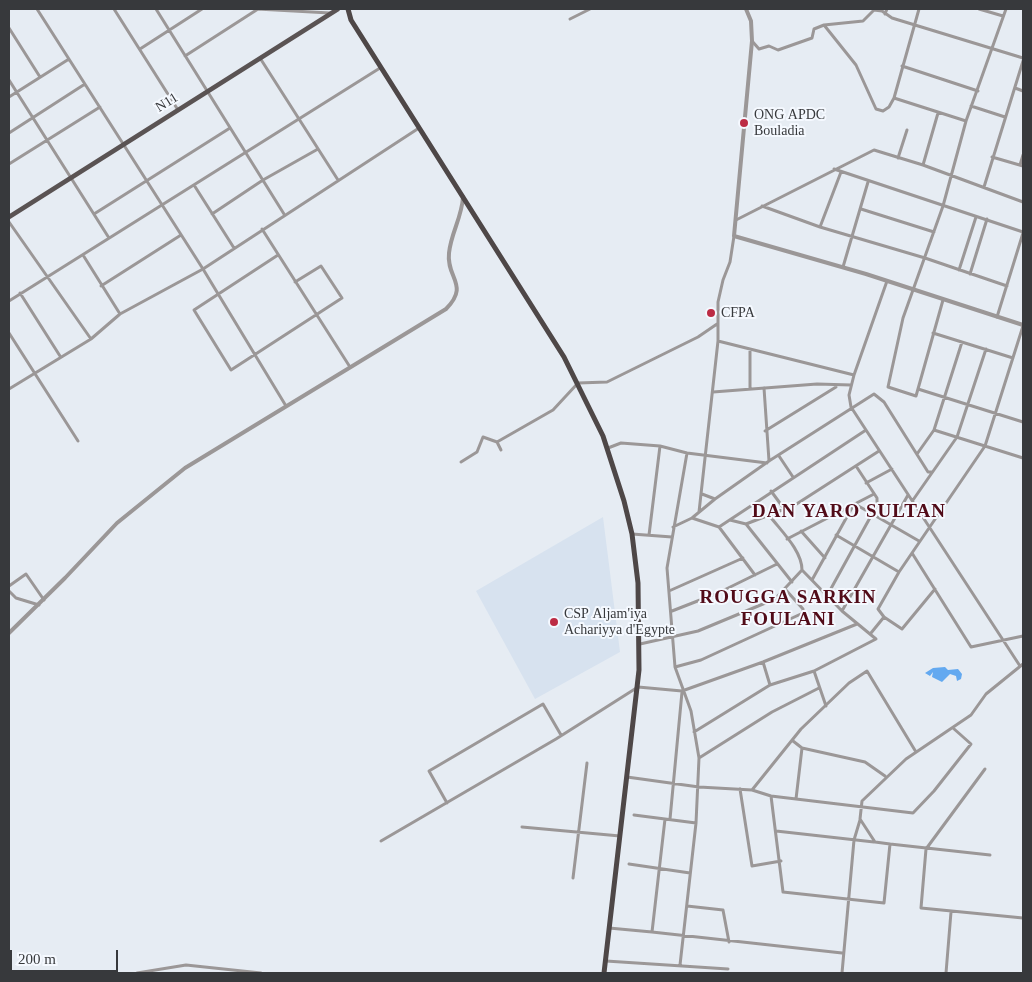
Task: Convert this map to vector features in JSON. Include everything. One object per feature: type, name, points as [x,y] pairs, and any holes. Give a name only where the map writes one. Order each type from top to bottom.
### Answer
[{"type":"highway","points":[[348,9],[351,20],[463,196],[578,383],[608,448],[619,483],[632,534],[638,583],[640,644],[638,687],[604,973]]},
{"type":"main road","name":"N11","points":[[9,217],[338,9]]},
{"type":"street","points":[[37,9],[203,269],[286,406]]},
{"type":"street","points":[[114,9],[178,110]]},
{"type":"street","points":[[156,9],[284,214]]},
{"type":"street","points":[[140,49],[202,9]]},
{"type":"street","points":[[186,56],[258,9],[331,13]]},
{"type":"street","points":[[570,19],[590,9]]},
{"type":"street","points":[[698,514],[702,494],[718,341],[718,302],[723,280],[730,262],[736,220],[752,41],[751,21],[746,9]]},
{"type":"street","points":[[824,25],[856,65],[876,109],[886,110],[894,98],[919,9]]},
{"type":"street","points":[[978,9],[1003,16]]},
{"type":"street","points":[[943,300],[916,396],[889,388],[887,384],[903,318],[943,206],[971,106],[1006,9]]},
{"type":"street","points":[[752,41],[759,49],[769,46],[778,50],[812,38],[814,29],[824,25],[863,21],[874,10],[883,10],[914,24],[1023,59],[984,187]]},
{"type":"street","points":[[9,28],[40,78]]},
{"type":"street","points":[[260,58],[338,180]]},
{"type":"street","points":[[9,97],[69,59]]},
{"type":"street","points":[[902,66],[978,91]]},
{"type":"street","points":[[9,301],[381,67]]},
{"type":"street","points":[[9,80],[109,238]]},
{"type":"street","points":[[9,133],[85,84]]},
{"type":"street","points":[[1015,88],[1023,91]]},
{"type":"street","points":[[894,98],[966,121]]},
{"type":"street","points":[[971,106],[1005,117]]},
{"type":"street","points":[[9,164],[100,107]]},
{"type":"street","points":[[923,165],[938,113]]},
{"type":"street","points":[[94,214],[230,128]]},
{"type":"street","points":[[9,390],[60,356],[91,339],[120,314],[203,269],[284,214],[419,128]]},
{"type":"street","points":[[898,158],[907,130]]},
{"type":"street","points":[[212,214],[263,180],[318,149]]},
{"type":"street","points":[[736,220],[874,150],[952,175],[1023,202]]},
{"type":"street","points":[[992,158],[1022,166],[1023,154]]},
{"type":"street","points":[[834,169],[868,182],[987,219],[1023,233],[997,318]]},
{"type":"street","points":[[820,227],[841,172]]},
{"type":"street","points":[[843,267],[868,182]]},
{"type":"street","points":[[194,185],[234,248]]},
{"type":"street","points":[[9,633],[44,600],[131,510],[195,460],[446,309],[456,298],[457,282],[450,265],[449,254],[461,212],[463,196]]},
{"type":"street","points":[[762,206],[820,227],[925,258],[1007,286]]},
{"type":"street","points":[[861,209],[934,232]]},
{"type":"street","points":[[959,270],[976,217]]},
{"type":"street","points":[[970,274],[987,219]]},
{"type":"street","points":[[9,222],[91,339]]},
{"type":"street","points":[[262,229],[350,367]]},
{"type":"street","points":[[101,286],[181,235]]},
{"type":"street","points":[[734,236],[843,267],[1023,326],[986,446],[919,541],[878,608],[884,617],[902,629],[935,590]]},
{"type":"street","points":[[83,255],[120,314]]},
{"type":"street","points":[[278,255],[194,310],[231,370],[342,298],[321,266],[295,282]]},
{"type":"street","points":[[842,973],[842,952],[854,840],[860,820],[862,801],[886,776],[929,741],[953,728],[971,715],[986,694],[997,683],[1022,665],[851,407],[849,399],[851,385],[887,281]]},
{"type":"street","points":[[20,293],[60,356]]},
{"type":"street","points":[[497,442],[553,410],[578,383],[607,382],[698,337],[717,324]]},
{"type":"street","points":[[933,333],[1013,358]]},
{"type":"street","points":[[9,334],[11,341],[78,441]]},
{"type":"street","points":[[718,341],[854,375]]},
{"type":"street","points":[[917,454],[934,430],[962,342]]},
{"type":"street","points":[[750,349],[750,388]]},
{"type":"street","points":[[913,500],[957,437],[986,349]]},
{"type":"street","points":[[713,392],[817,384],[851,385]]},
{"type":"street","points":[[765,431],[837,386]]},
{"type":"street","points":[[764,388],[768,462]]},
{"type":"street","points":[[918,389],[1023,422]]},
{"type":"street","points":[[673,528],[698,514],[715,499],[768,462],[874,394],[881,398],[928,472],[932,472]]},
{"type":"street","points":[[719,527],[866,430]]},
{"type":"street","points":[[934,430],[1023,458]]},
{"type":"street","points":[[461,462],[477,452],[483,437],[497,442],[501,450]]},
{"type":"street","points":[[608,448],[621,442],[660,446],[687,453],[768,462]]},
{"type":"street","points":[[649,535],[660,446]]},
{"type":"street","points":[[730,520],[746,524],[785,510],[879,451]]},
{"type":"street","points":[[680,965],[696,823],[699,758],[689,705],[682,691],[675,667],[672,611],[668,591],[667,568],[687,453]]},
{"type":"street","points":[[779,456],[793,477]]},
{"type":"street","points":[[828,594],[877,504],[877,498],[856,466]]},
{"type":"street","points":[[866,483],[892,470]]},
{"type":"street","points":[[771,491],[785,510]]},
{"type":"street","points":[[702,494],[715,499]]},
{"type":"street","points":[[787,539],[800,530],[874,494]]},
{"type":"street","points":[[842,611],[908,494]]},
{"type":"street","points":[[855,504],[919,541]]},
{"type":"street","points":[[812,580],[855,504]]},
{"type":"street","points":[[694,732],[770,685],[814,671],[876,639],[842,611],[828,594],[802,570],[801,562],[769,515]]},
{"type":"street","points":[[692,518],[719,527],[755,575]]},
{"type":"street","points":[[746,524],[792,582]]},
{"type":"street","points":[[800,530],[825,558]]},
{"type":"street","points":[[632,534],[672,537]]},
{"type":"street","points":[[836,535],[899,572]]},
{"type":"street","points":[[912,553],[971,647],[1023,636]]},
{"type":"street","points":[[668,591],[743,558]]},
{"type":"street","points":[[672,611],[777,564]]},
{"type":"street","points":[[640,644],[698,631],[774,599],[802,570]]},
{"type":"street","points":[[9,586],[26,574],[44,600]]},
{"type":"street","points":[[675,667],[700,660],[802,613],[803,609],[785,589]]},
{"type":"street","points":[[9,591],[16,598],[39,605]]},
{"type":"street","points":[[871,634],[884,617]]},
{"type":"street","points":[[381,841],[561,735],[638,687],[682,691],[763,662],[857,624]]},
{"type":"street","points":[[763,662],[770,685]]},
{"type":"street","points":[[814,671],[826,706]]},
{"type":"street","points":[[752,790],[792,740],[849,683],[867,671],[916,752]]},
{"type":"street","points":[[699,758],[772,712],[819,688]]},
{"type":"street","points":[[670,819],[682,691]]},
{"type":"street","points":[[447,803],[429,770],[543,704],[561,735]]},
{"type":"street","points":[[627,777],[699,787],[752,790],[771,796],[913,813],[934,791],[971,744],[953,728]]},
{"type":"street","points":[[792,740],[802,748],[866,762],[886,776]]},
{"type":"street","points":[[796,799],[802,748]]},
{"type":"street","points":[[573,878],[587,762]]},
{"type":"street","points":[[985,769],[926,848],[921,908],[1023,918]]},
{"type":"street","points":[[740,789],[752,866],[780,861]]},
{"type":"street","points":[[771,796],[783,892],[884,903],[890,844]]},
{"type":"street","points":[[634,815],[696,823]]},
{"type":"street","points":[[652,932],[665,819]]},
{"type":"street","points":[[860,820],[875,842]]},
{"type":"street","points":[[522,827],[620,836]]},
{"type":"street","points":[[776,831],[990,855]]},
{"type":"street","points":[[629,864],[690,873]]},
{"type":"street","points":[[687,906],[723,910],[729,942]]},
{"type":"street","points":[[946,973],[951,912]]},
{"type":"street","points":[[609,928],[729,942],[842,952]]},
{"type":"street","points":[[606,961],[728,969]]},
{"type":"street","points":[[138,973],[186,965],[261,973]]},
{"type":"shaded area","name":"CSP Aljam'iya Achariyya d'Egypte","points":[[603,517],[620,652],[535,699],[476,591]]},
{"type":"water","points":[[945,667],[948,670],[958,669],[962,674],[961,679],[957,681],[956,676],[950,674],[942,682],[932,677],[933,672],[930,676],[925,673],[933,668]]},
{"type":"place","name":"ONG APDC Bouladia","points":[[744,123]]},
{"type":"place","name":"CFPA","points":[[711,313]]},
{"type":"place","name":"CSP Aljam'iya Achariyya d'Egypte","points":[[554,622]]},
{"type":"district","name":"DAN YARO SULTAN","points":[[849,512]]},
{"type":"district","name":"ROUGGA SARKIN FOULANI","points":[[788,609]]}]
